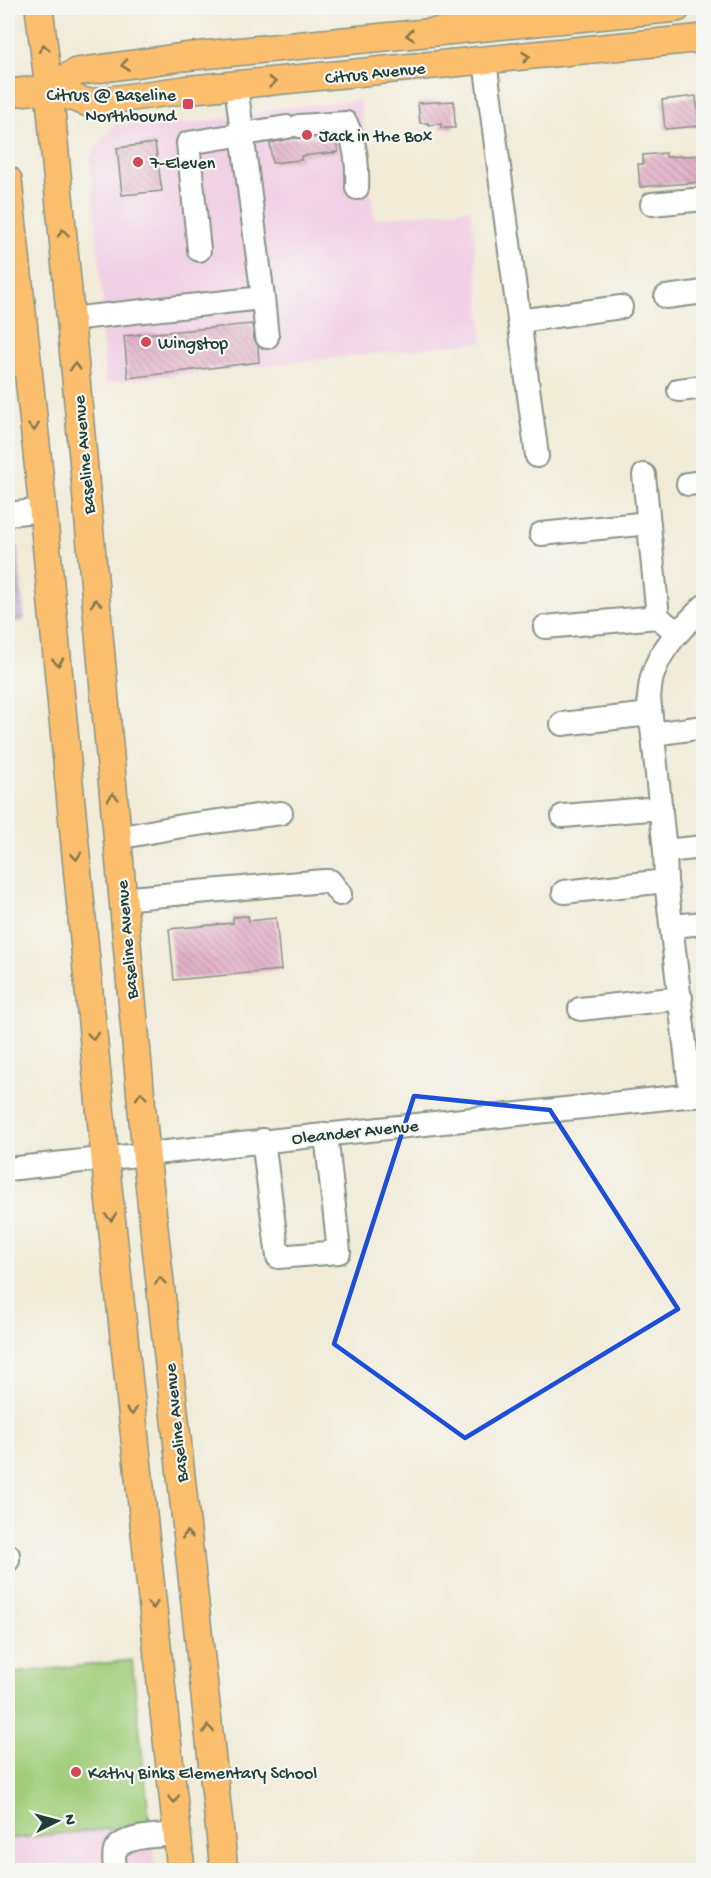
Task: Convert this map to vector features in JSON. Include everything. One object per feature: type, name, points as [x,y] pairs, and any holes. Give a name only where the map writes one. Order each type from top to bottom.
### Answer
[{"type":"main road","name":"Baseline Avenue","points":[[39,8],[49,89],[146,1154],[224,1870]]},
{"type":"main road","name":"Citrus Avenue","points":[[49,89],[76,72],[87,70],[453,19],[677,8]]},
{"type":"main road","name":"Citrus Avenue","points":[[8,93],[49,89],[88,103],[236,85],[704,38]]},
{"type":"main road","points":[[8,180],[11,240],[43,510],[105,1159],[181,1870]]},
{"type":"street","points":[[485,61],[537,456]]},
{"type":"street","points":[[236,85],[267,337]]},
{"type":"street","points":[[199,250],[188,143],[293,127],[346,123],[352,135],[358,167],[357,188]]},
{"type":"street","points":[[652,204],[704,199]]},
{"type":"street","points":[[666,297],[704,292]]},
{"type":"street","points":[[70,319],[263,298]]},
{"type":"street","points":[[519,321],[621,307]]},
{"type":"street","points":[[679,390],[704,387]]},
{"type":"street","points":[[644,475],[658,617],[677,633]]},
{"type":"street","points":[[8,514],[43,510]]},
{"type":"street","points":[[541,534],[649,523]]},
{"type":"street","points":[[697,1095],[681,998],[666,881],[649,698],[653,674],[664,652],[677,633],[704,606]]},
{"type":"street","points":[[545,627],[658,617]]},
{"type":"street","points":[[562,724],[651,724],[704,727]]},
{"type":"street","points":[[563,816],[661,808]]},
{"type":"street","points":[[117,838],[182,826],[281,813]]},
{"type":"street","points":[[665,851],[704,848]]},
{"type":"street","points":[[122,899],[324,881],[330,881],[340,894]]},
{"type":"street","points":[[564,892],[666,881]]},
{"type":"street","points":[[672,926],[704,923]]},
{"type":"street","points":[[580,1009],[681,998]]},
{"type":"street","name":"Oleander Avenue","points":[[8,1169],[697,1095]]},
{"type":"street","points":[[263,1140],[278,1257],[339,1252],[326,1134]]},
{"type":"street","points":[[8,1555],[8,1560]]},
{"type":"street","points":[[115,1870],[114,1853],[120,1844],[128,1840],[177,1834]]},
{"type":"highlighted area","points":[[414,1096],[550,1110],[678,1309],[465,1438],[334,1344]]},
{"type":"shaded area","points":[[360,100],[374,219],[471,209],[483,342],[105,383],[103,305],[90,157],[115,125],[159,119],[183,124],[255,115],[269,109]]},
{"type":"shaded area","points":[[8,458],[25,621],[8,623]]},
{"type":"shaded area","name":"Kathy Binks Elementary School","points":[[132,1660],[156,1870],[8,1870],[8,1674]]},
{"type":"green space","name":"Kathy Binks Elementary School","points":[[132,1660],[150,1825],[8,1839],[8,1674]]},
{"type":"building","points":[[696,96],[699,126],[665,129],[662,100]]},
{"type":"building","points":[[454,101],[455,128],[441,128],[441,124],[420,123],[418,103]]},
{"type":"building","points":[[336,137],[338,152],[301,156],[301,160],[272,163],[270,143],[294,138]]},
{"type":"building","name":"7-Eleven","points":[[155,143],[162,191],[122,195],[117,148]]},
{"type":"building","points":[[666,153],[666,157],[704,155],[704,182],[640,187],[638,164],[643,164],[643,155]]},
{"type":"building","points":[[252,324],[254,339],[258,346],[259,362],[128,378],[124,336]]},
{"type":"building","points":[[248,916],[249,921],[276,918],[281,970],[174,980],[169,929],[233,923],[233,917]]},
{"type":"place","name":"Citrus @ Baseline Northbound","points":[[188,104]]},
{"type":"place","name":"Jack in the Box","points":[[307,135]]},
{"type":"place","name":"7-Eleven","points":[[138,162]]},
{"type":"place","name":"Wingstop","points":[[146,342]]},
{"type":"place","name":"Kathy Binks Elementary School","points":[[76,1772]]}]
